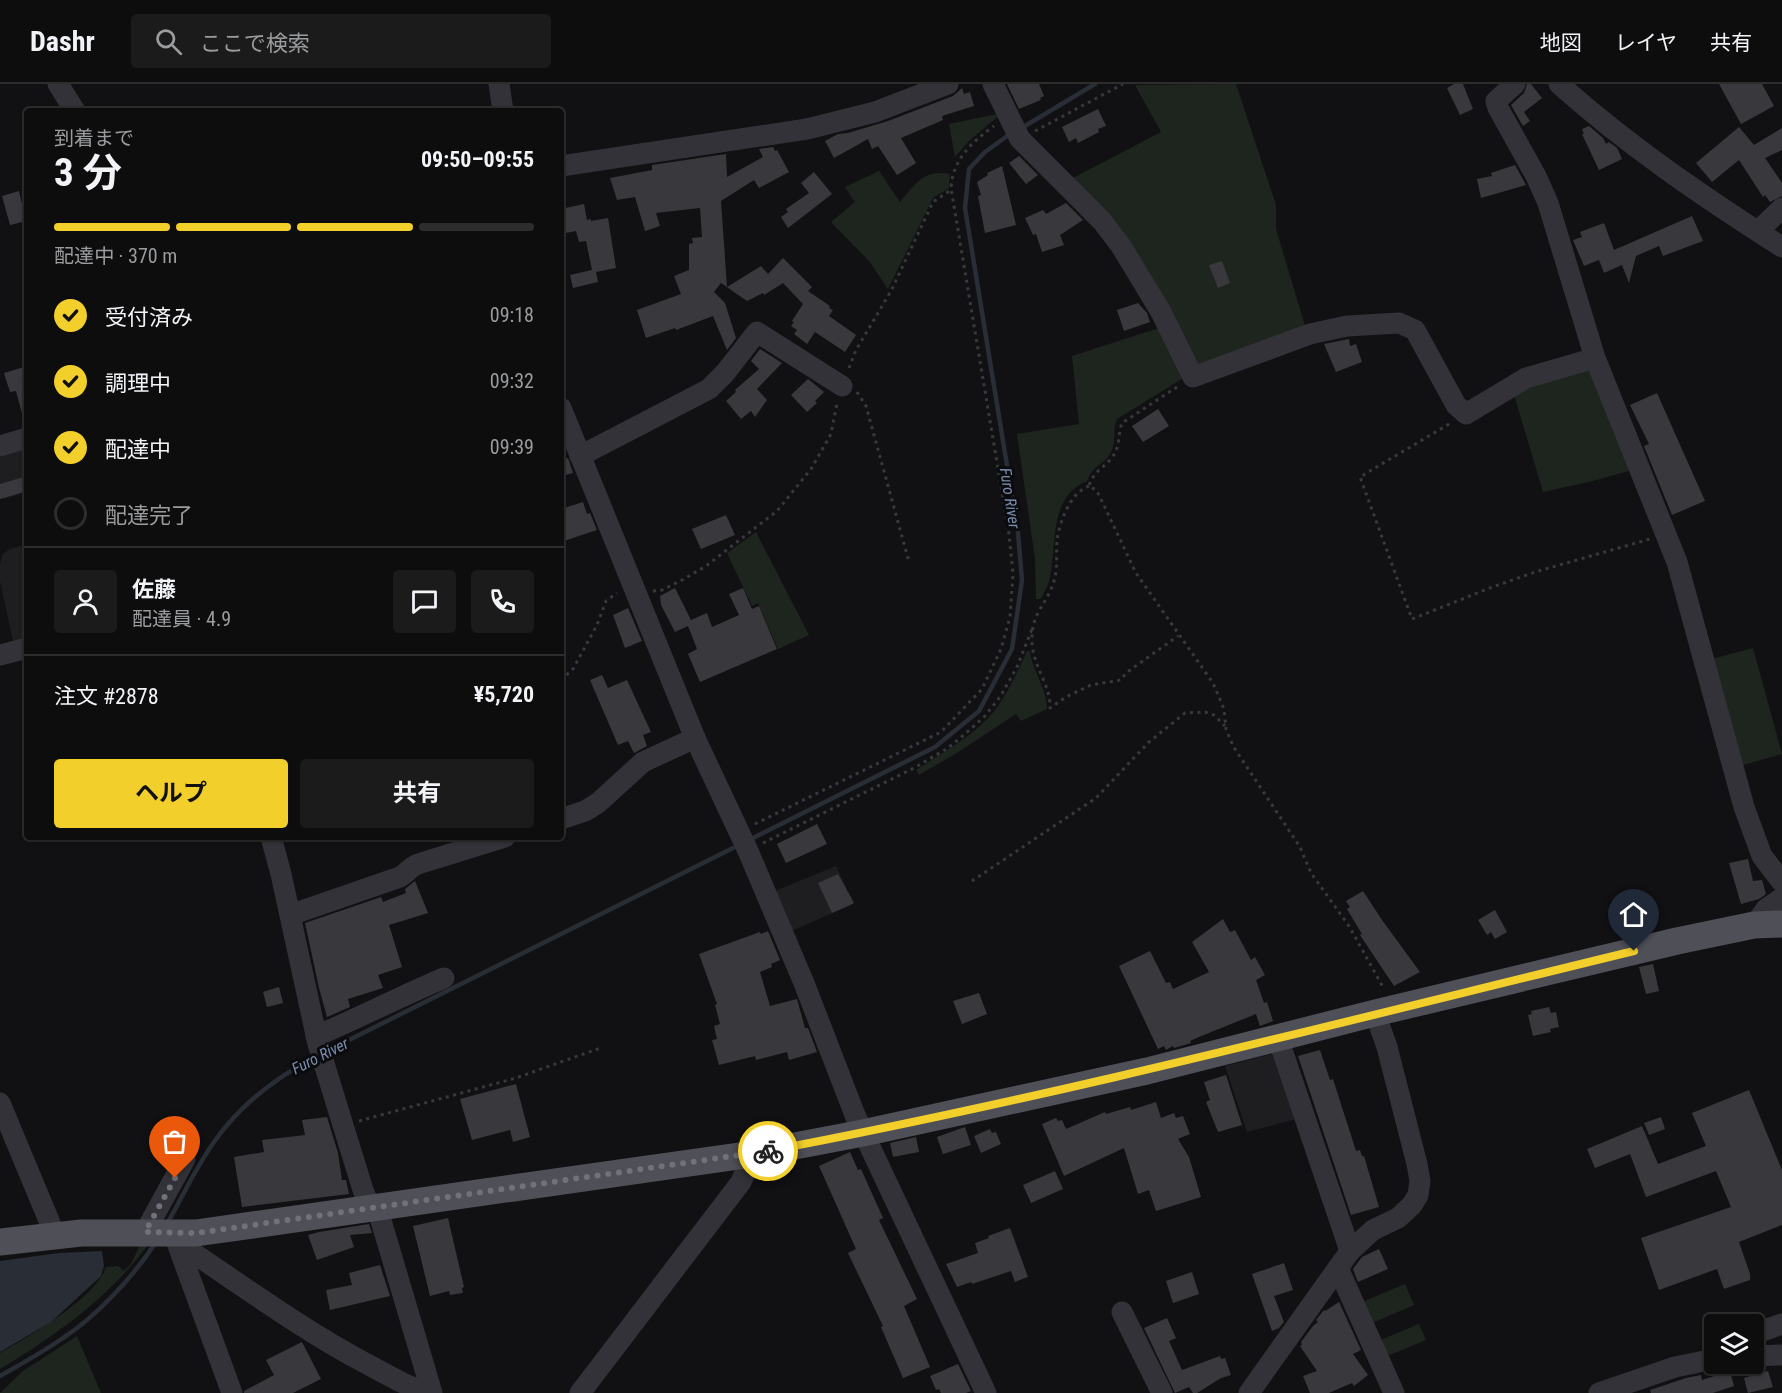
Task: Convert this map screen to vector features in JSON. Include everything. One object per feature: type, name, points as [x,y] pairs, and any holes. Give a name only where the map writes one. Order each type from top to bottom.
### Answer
[{"type":"main road","points":[[0,1242],[55,1235],[162,1235],[232,1228],[753,1154],[863,1133],[1147,1071],[1677,941],[1754,925],[1782,924]]},
{"type":"street","points":[[58,84],[73,108]]},
{"type":"street","points":[[499,84],[503,108]]},
{"type":"street","points":[[564,166],[807,129],[875,112],[920,88],[948,84]]},
{"type":"street","points":[[993,84],[1013,126],[1102,221],[1121,246],[1161,312],[1193,377],[1310,334],[1347,326],[1399,323],[1415,330],[1456,405],[1466,414],[1527,378],[1595,358]]},
{"type":"street","points":[[1515,84],[1496,101],[1498,108],[1536,176],[1548,203],[1595,358],[1677,562],[1743,807],[1762,856],[1782,882]]},
{"type":"street","points":[[1559,84],[1585,108],[1658,163],[1782,247]]},
{"type":"street","points":[[1758,231],[1782,208]]},
{"type":"street","points":[[580,456],[709,389],[725,373],[757,332],[842,386]]},
{"type":"street","points":[[564,416],[695,738],[804,983],[863,1133],[986,1393]]},
{"type":"street","points":[[0,446],[24,439]]},
{"type":"street","points":[[0,655],[24,649]]},
{"type":"street","points":[[564,818],[585,811],[598,803],[643,762],[695,738]]},
{"type":"street","points":[[272,840],[319,1046],[363,1190],[374,1207],[431,1393]]},
{"type":"street","points":[[290,915],[400,877],[418,864],[495,840]]},
{"type":"street","points":[[1754,925],[1766,909],[1782,898]]},
{"type":"street","points":[[319,1046],[362,1017],[444,978]]},
{"type":"street","points":[[1249,1393],[1344,1259],[1373,1230],[1398,1218],[1412,1205],[1418,1195],[1420,1181],[1417,1164],[1387,1047],[1385,1011]]},
{"type":"street","points":[[1278,1038],[1344,1259],[1394,1393]]},
{"type":"street","points":[[0,1104],[55,1235]]},
{"type":"street","points":[[580,1393],[741,1182],[753,1154]]},
{"type":"street","points":[[185,1159],[162,1235],[232,1393]]},
{"type":"street","points":[[162,1235],[354,1357],[415,1389],[431,1393]]},
{"type":"street","points":[[1122,1312],[1162,1393]]},
{"type":"street","points":[[1764,1330],[1782,1324]]},
{"type":"street","points":[[1764,1356],[1782,1355]]},
{"type":"street","points":[[1599,1393],[1704,1358]]},
{"type":"path","points":[[743,842],[940,732],[982,689],[1001,649],[1010,617],[1011,554],[951,190],[952,174],[957,162],[977,141],[1123,84]]},
{"type":"path","points":[[743,842],[833,810],[914,768],[948,747],[985,716],[1000,697],[1017,667],[1036,614],[1055,578],[1058,537],[1067,510],[1080,491],[1089,486],[1098,470],[1115,454],[1122,423],[1193,377]]},
{"type":"path","points":[[842,386],[860,394],[867,406],[909,562]]},
{"type":"path","points":[[1466,414],[1360,477],[1412,619],[1535,572],[1667,534]]},
{"type":"path","points":[[1089,486],[1099,495],[1136,573],[1213,683],[1224,709],[1226,727],[1233,746],[1300,847],[1311,873],[1349,926],[1385,1011]]},
{"type":"path","points":[[662,590],[706,566]]},
{"type":"path","points":[[564,677],[573,669],[597,626],[606,601],[624,589]]},
{"type":"path","points":[[1032,629],[1033,656],[1046,688],[1050,708],[1091,685],[1121,680],[1126,673],[1178,636]]},
{"type":"path","points":[[972,881],[1096,798],[1149,742],[1185,713],[1205,711],[1214,715],[1226,727]]},
{"type":"path","points":[[344,1128],[357,1122],[516,1078],[603,1047]]},
{"type":"shaded area","points":[[1236,84],[1276,205],[1276,229],[1305,326],[1204,366],[1194,365],[1071,179],[1161,132],[1135,85]]},
{"type":"shaded area","points":[[1002,113],[969,141],[955,157],[949,124]]},
{"type":"shaded area","points":[[879,171],[900,202],[921,179],[933,174],[950,174],[949,188],[933,198],[888,289],[869,261],[831,222],[855,202],[845,187]]},
{"type":"shaded area","points":[[1165,326],[1185,377],[1117,419],[1114,444],[1108,457],[1092,471],[1087,481],[1074,488],[1060,510],[1056,523],[1048,586],[1041,599],[1036,599],[1035,559],[1017,434],[1079,424],[1072,356]]},
{"type":"shaded area","points":[[1591,364],[1635,469],[1543,492],[1512,388]]},
{"type":"shaded area","points":[[24,446],[24,493],[4,499],[0,493],[0,453]]},
{"type":"shaded area","points":[[756,532],[809,635],[778,649],[758,603],[752,606],[727,553]]},
{"type":"shaded area","points":[[24,545],[24,638],[13,641],[0,581],[2,555],[10,549]]},
{"type":"shaded area","points":[[1753,648],[1782,754],[1736,767],[1708,660]]},
{"type":"shaded area","points":[[1027,651],[1030,651],[1045,694],[1047,709],[1021,721],[1016,714],[919,775],[916,770],[965,738],[991,715],[1006,693]]},
{"type":"shaded area","points":[[836,866],[854,904],[791,931],[775,891]]},
{"type":"shaded area","points":[[1276,1053],[1301,1118],[1247,1132],[1225,1066]]},
{"type":"shaded area","points":[[150,1242],[118,1280],[82,1313],[0,1369],[0,1353],[60,1316],[75,1304],[100,1279],[106,1267],[118,1266],[124,1271],[131,1264],[141,1243]]},
{"type":"shaded area","points":[[102,1251],[104,1266],[101,1276],[51,1322],[0,1352],[0,1261],[59,1253]]},
{"type":"shaded area","points":[[1405,1284],[1414,1305],[1370,1324],[1360,1303]]},
{"type":"shaded area","points":[[1419,1324],[1426,1340],[1385,1357],[1378,1341]]},
{"type":"shaded area","points":[[77,1336],[101,1393],[0,1393],[23,1371]]},
{"type":"building","points":[[1007,84],[1039,84],[1044,96],[1040,98],[1041,100],[1019,109]]},
{"type":"building","points":[[1454,84],[1463,84],[1473,109],[1460,115],[1447,88]]},
{"type":"building","points":[[1527,84],[1531,84],[1542,98],[1524,112],[1530,121],[1523,126],[1511,105],[1524,93]]},
{"type":"building","points":[[1719,84],[1762,84],[1774,106],[1741,124]]},
{"type":"building","points":[[962,88],[964,94],[970,92],[974,106],[942,116],[943,120],[901,138],[916,163],[897,175],[878,146],[872,149],[868,139],[834,158],[825,141],[838,134],[888,121],[953,96]]},
{"type":"building","points":[[1098,109],[1106,126],[1078,143],[1076,138],[1069,142],[1062,127]]},
{"type":"building","points":[[1589,126],[1603,138],[1606,144],[1609,142],[1617,148],[1622,159],[1599,170],[1582,134],[1584,134],[1582,129]]},
{"type":"building","points":[[1739,127],[1754,145],[1782,128],[1782,150],[1765,158],[1782,183],[1782,196],[1770,202],[1765,195],[1763,197],[1739,160],[1712,182],[1696,163]]},
{"type":"building","points":[[773,147],[789,172],[759,188],[754,180],[721,201],[727,287],[761,266],[768,274],[783,258],[812,287],[808,291],[830,306],[829,308],[833,310],[829,316],[856,335],[845,352],[815,332],[807,344],[794,334],[797,330],[791,326],[794,322],[792,321],[803,304],[783,283],[764,295],[763,293],[747,301],[721,283],[714,292],[725,303],[736,338],[727,350],[713,316],[646,338],[637,310],[681,294],[674,276],[689,270],[689,244],[693,243],[692,238],[702,237],[700,208],[656,213],[660,226],[645,231],[635,197],[617,200],[610,178],[652,170],[652,165],[726,154],[727,177],[763,157],[759,149]]},
{"type":"building","points":[[1019,156],[1038,175],[1026,184],[1009,163]]},
{"type":"building","points":[[1515,165],[1526,185],[1481,198],[1477,179],[1492,176],[1491,173]]},
{"type":"building","points":[[1002,166],[1016,225],[985,233],[978,196],[981,195],[977,182],[988,175],[987,173]]},
{"type":"building","points":[[814,172],[832,194],[788,228],[781,217],[788,212],[786,209],[809,193],[801,183]]},
{"type":"building","points":[[19,191],[22,204],[24,204],[24,222],[10,225],[2,196]]},
{"type":"building","points":[[1066,203],[1083,220],[1060,235],[1064,245],[1042,252],[1036,234],[1033,235],[1025,218],[1043,210],[1046,214]]},
{"type":"building","points":[[584,204],[587,220],[608,218],[616,268],[596,272],[598,282],[573,288],[570,275],[592,270],[586,241],[579,242],[576,231],[564,233],[564,208]]},
{"type":"building","points":[[1692,216],[1703,241],[1663,256],[1659,246],[1636,256],[1629,283],[1622,265],[1604,273],[1599,260],[1584,266],[1573,240],[1582,237],[1580,232],[1604,223],[1614,250]]},
{"type":"building","points":[[1222,261],[1230,283],[1218,288],[1209,265]]},
{"type":"building","points":[[1138,303],[1147,313],[1150,322],[1124,331],[1117,310]]},
{"type":"building","points":[[1349,339],[1350,346],[1356,344],[1362,362],[1336,372],[1324,344]]},
{"type":"building","points":[[760,349],[782,363],[757,389],[767,400],[755,417],[751,411],[741,419],[726,401],[759,369],[751,361]]},
{"type":"building","points":[[24,367],[24,417],[16,391],[10,392],[4,373]]},
{"type":"building","points":[[808,379],[824,392],[807,412],[791,395]]},
{"type":"building","points":[[1657,393],[1705,501],[1672,515],[1644,446],[1649,444],[1630,405]]},
{"type":"building","points":[[1158,409],[1169,426],[1143,442],[1132,426]]},
{"type":"building","points":[[568,458],[573,473],[564,475],[564,459]]},
{"type":"building","points":[[24,477],[24,492],[0,499],[0,484]]},
{"type":"building","points":[[583,502],[597,530],[564,541],[564,508]]},
{"type":"building","points":[[726,515],[735,535],[701,549],[692,529]]},
{"type":"building","points":[[675,588],[691,620],[707,613],[712,627],[739,615],[729,594],[743,588],[752,609],[759,606],[777,649],[700,682],[688,654],[697,649],[688,626],[675,632],[661,605],[660,596]]},
{"type":"building","points":[[628,608],[642,641],[625,648],[613,615]]},
{"type":"building","points":[[602,675],[608,688],[627,680],[651,732],[643,735],[647,746],[634,753],[628,741],[618,745],[590,680]]},
{"type":"building","points":[[817,824],[827,844],[786,863],[777,844]]},
{"type":"building","points":[[1748,859],[1753,881],[1762,880],[1766,894],[1759,899],[1741,904],[1729,863]]},
{"type":"building","points":[[838,874],[854,903],[832,913],[818,883]]},
{"type":"building","points":[[415,881],[428,913],[389,925],[402,967],[378,975],[383,988],[348,999],[350,1007],[327,1017],[305,923],[381,897],[383,902],[406,893],[405,889]]},
{"type":"building","points":[[1363,891],[1420,972],[1394,986],[1360,935],[1362,934],[1347,909],[1350,907],[1346,901]]},
{"type":"building","points":[[1495,910],[1507,932],[1495,939],[1491,932],[1487,935],[1478,920]]},
{"type":"building","points":[[1223,919],[1230,932],[1235,930],[1251,960],[1255,957],[1265,975],[1256,980],[1273,1021],[1260,1026],[1256,1014],[1190,1041],[1191,1043],[1174,1048],[1173,1046],[1166,1050],[1164,1046],[1158,1049],[1119,966],[1150,951],[1166,983],[1170,982],[1173,989],[1209,972],[1192,942]]},
{"type":"building","points":[[768,931],[780,960],[771,964],[772,967],[760,972],[770,1006],[797,999],[805,1028],[808,1028],[817,1052],[789,1060],[787,1052],[756,1060],[755,1056],[719,1065],[712,1040],[717,1039],[714,1026],[720,1024],[715,1005],[717,1004],[699,954]]},
{"type":"building","points":[[1653,964],[1659,991],[1646,994],[1639,967]]},
{"type":"building","points":[[279,987],[283,1003],[267,1007],[263,992]]},
{"type":"building","points":[[979,993],[987,1014],[962,1024],[953,1001]]},
{"type":"building","points":[[1549,1007],[1551,1013],[1556,1012],[1559,1027],[1550,1029],[1551,1032],[1533,1036],[1528,1015],[1532,1014],[1531,1011]]},
{"type":"building","points":[[1320,1050],[1330,1080],[1333,1079],[1356,1151],[1360,1150],[1364,1156],[1379,1207],[1351,1215],[1298,1056]]},
{"type":"building","points":[[1226,1075],[1242,1125],[1218,1132],[1206,1102],[1210,1100],[1204,1082]]},
{"type":"building","points":[[516,1084],[530,1137],[513,1142],[510,1130],[472,1140],[460,1099]]},
{"type":"building","points":[[1749,1090],[1782,1170],[1782,1225],[1739,1242],[1750,1280],[1724,1289],[1717,1269],[1659,1290],[1641,1238],[1731,1207],[1716,1171],[1646,1197],[1630,1154],[1595,1168],[1587,1149],[1642,1126],[1658,1164],[1706,1146],[1692,1113]]},
{"type":"building","points":[[1156,1102],[1161,1118],[1174,1113],[1176,1118],[1183,1116],[1190,1134],[1178,1139],[1189,1157],[1201,1197],[1156,1211],[1149,1190],[1138,1194],[1124,1148],[1064,1176],[1042,1124],[1056,1118],[1058,1121],[1062,1120],[1066,1129],[1105,1112],[1106,1114],[1130,1107],[1131,1110]]},
{"type":"building","points":[[327,1117],[338,1153],[342,1180],[346,1180],[349,1194],[242,1207],[234,1157],[264,1152],[262,1140],[305,1135],[302,1120]]},
{"type":"building","points":[[1661,1117],[1665,1129],[1649,1135],[1644,1123]]},
{"type":"building","points":[[965,1127],[971,1145],[943,1154],[937,1137]]},
{"type":"building","points":[[990,1129],[992,1133],[996,1132],[1001,1144],[981,1153],[974,1136]]},
{"type":"building","points":[[916,1137],[919,1152],[893,1157],[890,1143]]},
{"type":"building","points":[[850,1152],[858,1170],[861,1169],[883,1218],[879,1220],[917,1299],[904,1306],[930,1367],[903,1378],[881,1327],[883,1326],[848,1253],[856,1249],[819,1166]]},
{"type":"building","points":[[1055,1171],[1063,1189],[1031,1203],[1023,1185]]},
{"type":"building","points":[[448,1218],[464,1287],[462,1288],[463,1293],[450,1295],[449,1291],[430,1296],[413,1226]]},
{"type":"building","points":[[369,1224],[372,1233],[350,1235],[354,1247],[317,1260],[308,1235]]},
{"type":"building","points":[[1010,1228],[1028,1277],[1015,1282],[1011,1271],[957,1287],[946,1264],[978,1253],[975,1243]]},
{"type":"building","points":[[1379,1249],[1388,1269],[1358,1282],[1353,1269],[1362,1257]]},
{"type":"building","points":[[1284,1263],[1293,1290],[1274,1296],[1284,1322],[1272,1331],[1252,1274]]},
{"type":"building","points":[[380,1265],[390,1296],[330,1310],[326,1290],[352,1285],[349,1273]]},
{"type":"building","points":[[1192,1272],[1199,1294],[1173,1303],[1166,1281]]},
{"type":"building","points":[[1339,1302],[1361,1350],[1353,1354],[1368,1375],[1354,1386],[1352,1383],[1329,1393],[1310,1393],[1303,1376],[1317,1371],[1300,1346],[1301,1342],[1318,1322],[1316,1320],[1324,1310]]},
{"type":"building","points":[[1167,1318],[1176,1338],[1169,1341],[1182,1370],[1220,1356],[1221,1359],[1225,1358],[1231,1375],[1221,1378],[1197,1393],[1193,1393],[1189,1387],[1175,1393],[1144,1328]]},
{"type":"building","points":[[302,1342],[321,1379],[293,1393],[244,1393],[274,1375],[266,1360]]},
{"type":"building","points":[[958,1364],[971,1391],[941,1393],[939,1389],[936,1390],[930,1376]]},
{"type":"building","points":[[1768,1371],[1773,1387],[1748,1393],[1744,1378]]},
{"type":"building","points":[[1721,1374],[1731,1374],[1734,1386],[1713,1393],[1651,1393],[1650,1390],[1701,1375],[1702,1380]]},
{"type":"waterway","name":"Furo River","points":[[1020,129],[1095,84]]},
{"type":"waterway","name":"Furo River","points":[[751,839],[935,747],[979,711],[1012,649],[1022,580],[1018,533],[965,208],[969,169],[985,152],[1010,134]]},
{"type":"waterway","name":"Furo River","points":[[327,1051],[733,848]]},
{"type":"waterway","name":"Furo River","points":[[168,1222],[207,1152],[235,1116],[272,1083],[315,1057]]},
{"type":"waterway","name":"Furo River","points":[[0,1376],[76,1329],[102,1307],[126,1282],[156,1242]]},
{"type":"way so far","points":[[175,1178],[145,1232],[196,1233],[768,1151]]},
{"type":"route","points":[[768,1151],[863,1133],[1147,1071],[1634,951]]}]
